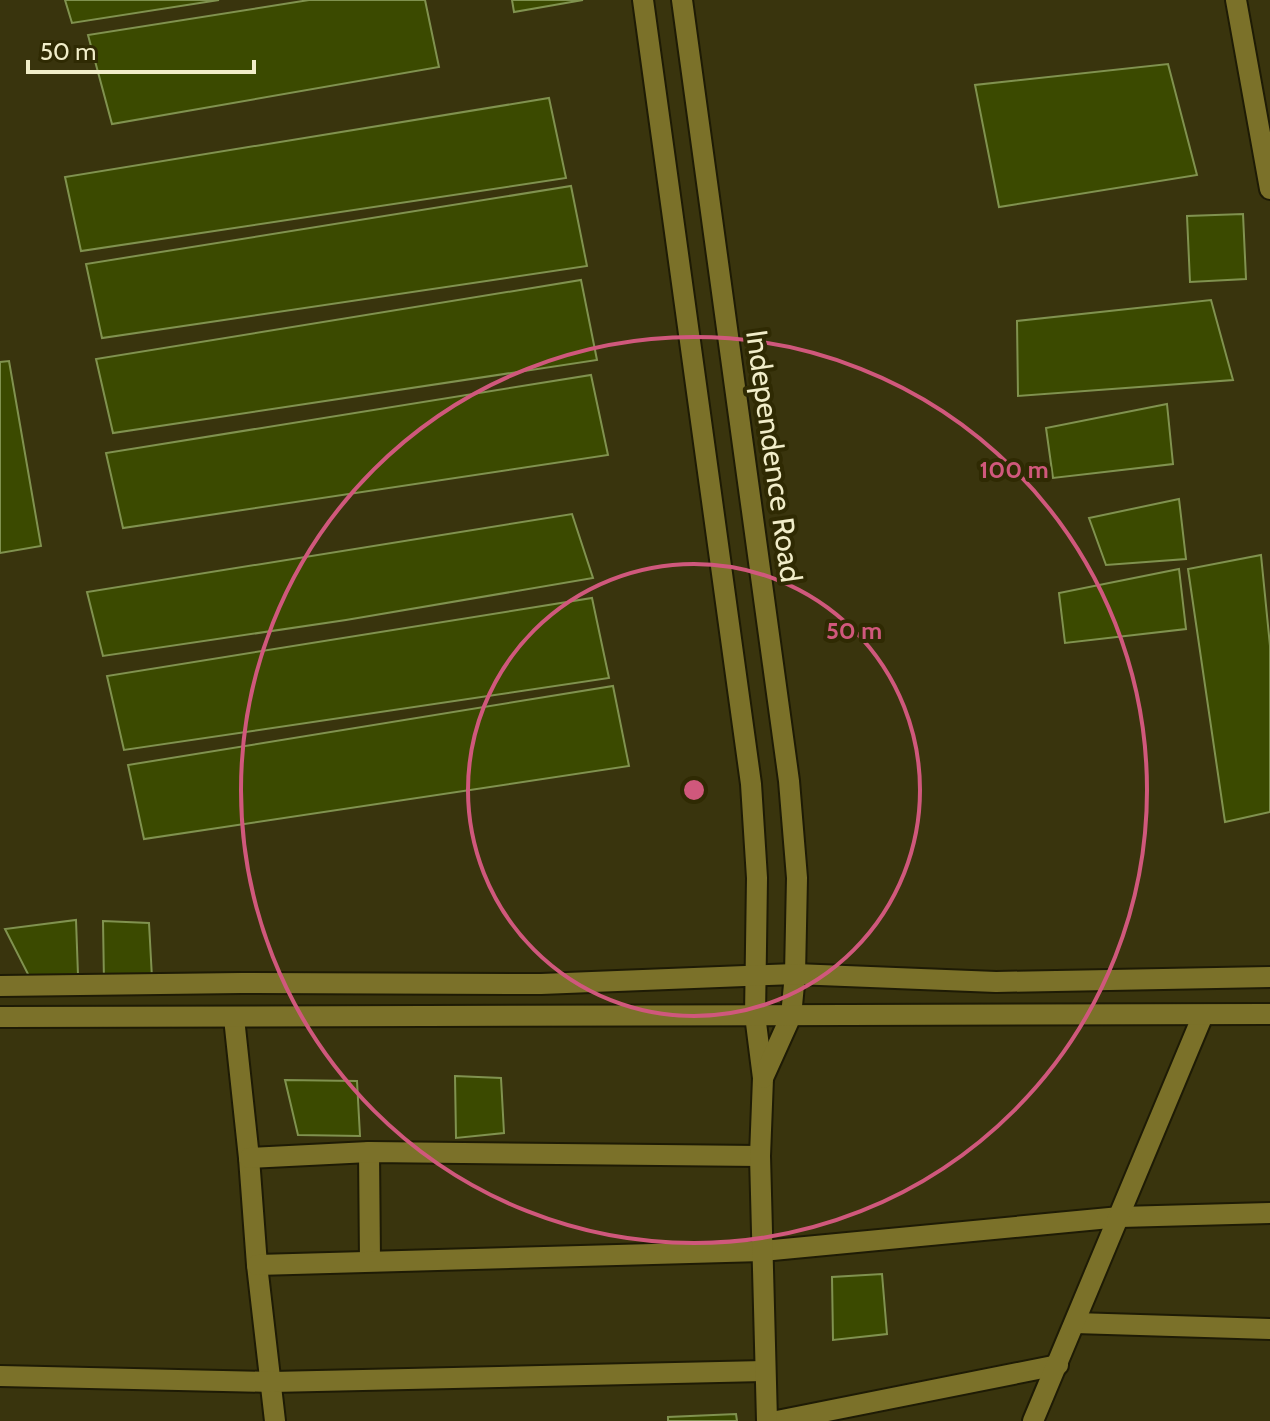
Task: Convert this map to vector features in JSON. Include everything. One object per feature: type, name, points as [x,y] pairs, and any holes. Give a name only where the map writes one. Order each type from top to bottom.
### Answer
[{"type":"main road","points":[[643,0],[751,784],[757,878],[755,1015],[763,1078],[760,1156],[767,1421]]},
{"type":"main road","name":"Independence Road","points":[[682,0],[789,781],[797,878],[791,1016],[763,1078]]},
{"type":"main road","points":[[1236,0],[1270,189]]},
{"type":"main road","points":[[0,986],[541,984],[795,974],[996,982],[1270,977]]},
{"type":"main road","points":[[0,1017],[1270,1014]]},
{"type":"main road","points":[[1033,1421],[1203,1015]]},
{"type":"main road","points":[[234,1018],[275,1421]]},
{"type":"main road","points":[[249,1158],[369,1152],[760,1156]]},
{"type":"main road","points":[[369,1152],[370,1261]]},
{"type":"main road","points":[[257,1265],[762,1251],[1120,1217],[1270,1213]]},
{"type":"main road","points":[[1075,1323],[1270,1329]]},
{"type":"main road","points":[[777,1421],[1058,1365]]},
{"type":"main road","points":[[0,1376],[272,1382],[765,1371]]},
{"type":"building","points":[[65,0],[219,0],[72,23]]},
{"type":"building","points":[[309,0],[425,0],[439,67],[112,124],[88,35]]},
{"type":"building","points":[[512,0],[583,0],[514,12]]},
{"type":"building","points":[[1168,64],[1197,175],[999,207],[975,85]]},
{"type":"building","points":[[549,98],[566,178],[81,251],[65,177]]},
{"type":"building","points":[[571,186],[587,266],[102,338],[86,264]]},
{"type":"building","points":[[1243,214],[1246,279],[1190,282],[1187,216]]},
{"type":"building","points":[[581,280],[597,360],[113,433],[96,359]]},
{"type":"building","points":[[1211,300],[1233,380],[1018,396],[1017,321]]},
{"type":"building","points":[[9,361],[41,546],[0,553],[0,362]]},
{"type":"building","points":[[591,375],[608,455],[123,528],[106,453]]},
{"type":"building","points":[[1167,404],[1173,464],[1053,478],[1046,428]]},
{"type":"building","points":[[1179,499],[1186,559],[1106,565],[1089,518]]},
{"type":"building","points":[[572,514],[593,578],[346,620],[103,656],[87,592]]},
{"type":"building","points":[[1261,555],[1270,646],[1270,812],[1225,822],[1188,569]]},
{"type":"building","points":[[1179,569],[1186,629],[1065,643],[1059,593]]},
{"type":"building","points":[[592,598],[609,678],[124,750],[107,676]]},
{"type":"building","points":[[613,686],[629,766],[144,839],[128,765]]},
{"type":"building","points":[[76,920],[78,975],[31,980],[5,929]]},
{"type":"building","points":[[103,921],[149,923],[152,978],[104,983]]},
{"type":"building","points":[[455,1076],[501,1078],[504,1133],[456,1138]]},
{"type":"building","points":[[285,1080],[357,1081],[360,1136],[298,1135]]},
{"type":"building","points":[[882,1274],[887,1334],[833,1340],[832,1277]]},
{"type":"building","points":[[736,1414],[737,1421],[668,1421],[668,1417]]}]
